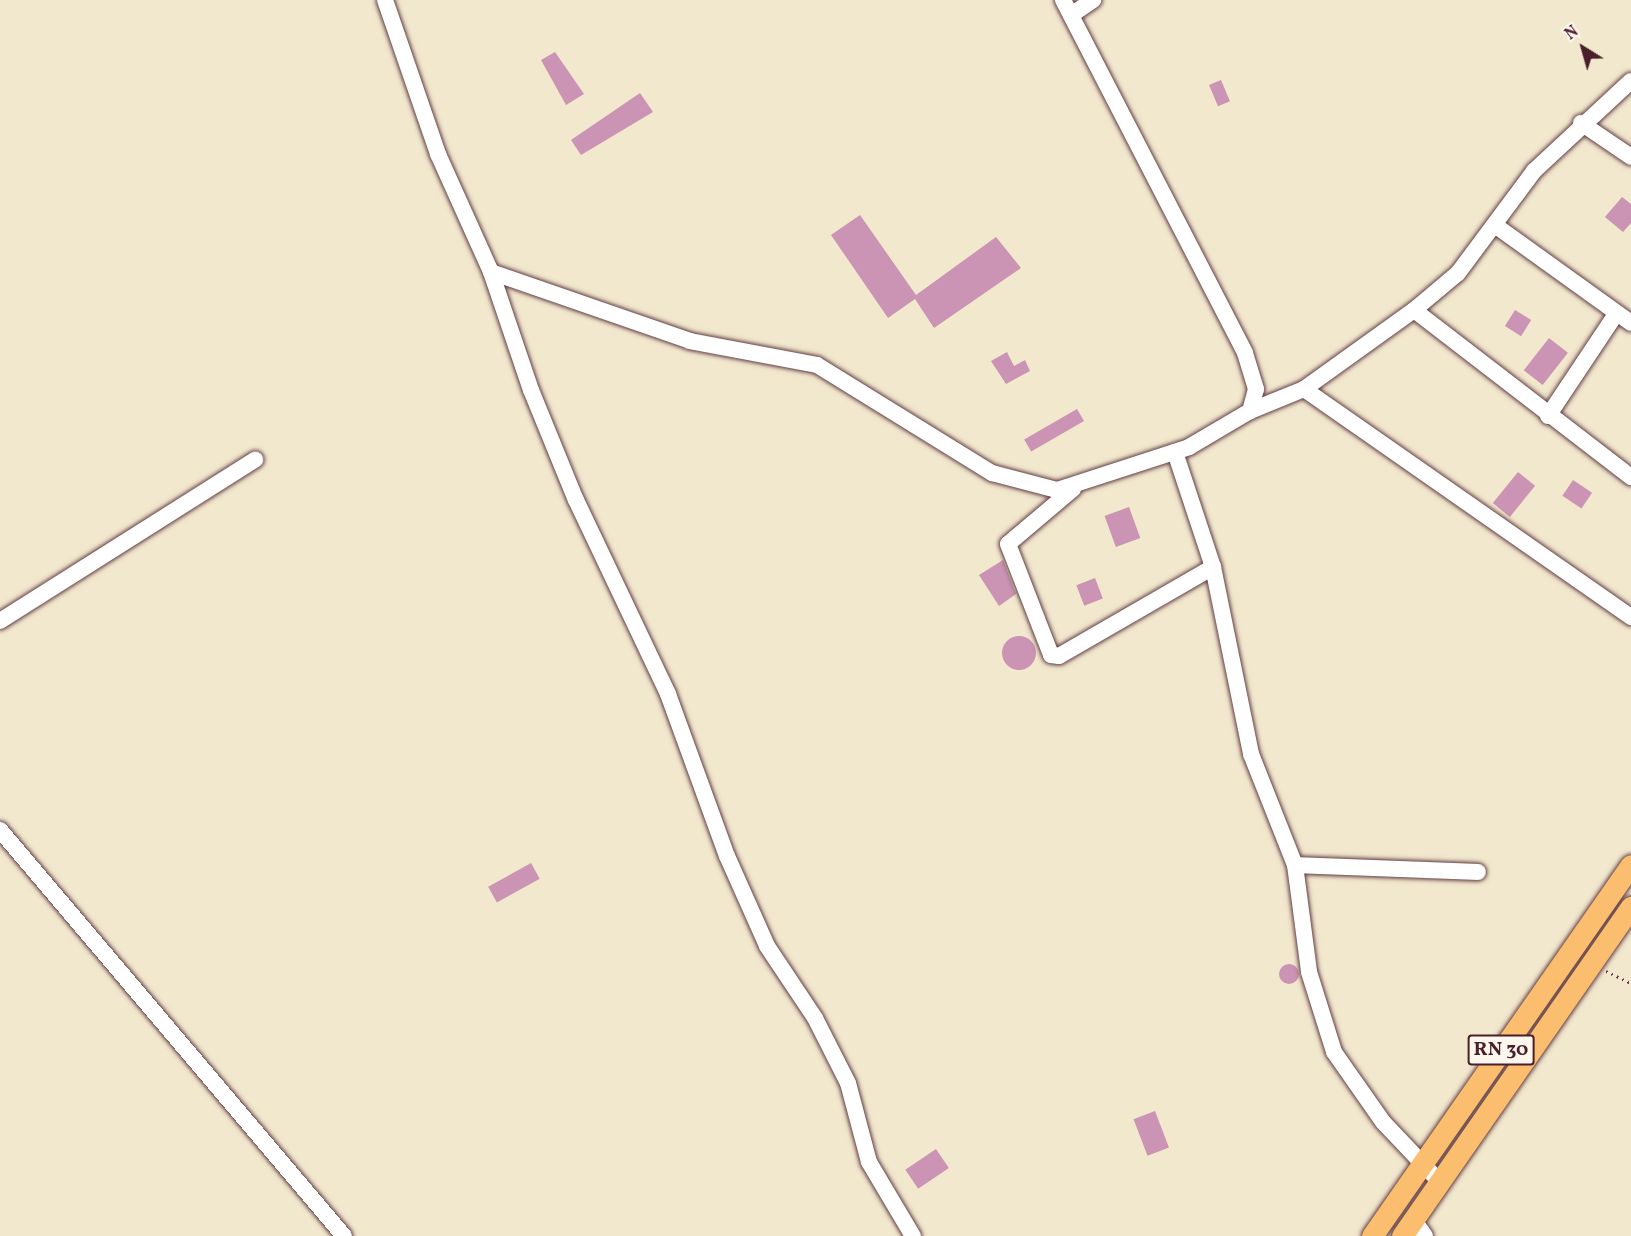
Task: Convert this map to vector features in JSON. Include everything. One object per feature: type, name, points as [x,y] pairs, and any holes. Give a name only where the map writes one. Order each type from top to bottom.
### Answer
[{"type":"main road","name":"RN 30","points":[[1372,1236],[1631,865]]},
{"type":"main road","name":"RN 30","points":[[1413,1230],[1439,1181],[1631,906]]},
{"type":"street","points":[[385,0],[438,154],[490,272],[531,390],[668,694],[727,856],[767,946],[815,1018],[848,1083],[869,1162],[913,1236]]},
{"type":"street","points":[[1092,0],[1067,8],[1245,353],[1256,388],[1250,411]]},
{"type":"street","points":[[1213,567],[1059,656],[1051,655],[1008,544],[1063,494],[1175,452],[1250,411],[1304,388],[1414,310],[1458,273],[1496,226],[1534,171],[1581,123],[1631,81]]},
{"type":"street","points":[[1581,123],[1631,157]]},
{"type":"street","points":[[1496,226],[1631,323]]},
{"type":"street","points":[[490,272],[690,341],[817,365],[992,473],[1037,488],[1080,486]]},
{"type":"street","points":[[1414,310],[1548,416],[1631,477]]},
{"type":"street","points":[[1548,416],[1616,314]]},
{"type":"street","points":[[1304,388],[1631,617]]},
{"type":"street","points":[[1175,452],[1213,567],[1251,754],[1295,865],[1309,972],[1334,1052],[1383,1122],[1439,1181]]},
{"type":"street","points":[[0,621],[255,460]]},
{"type":"street","points":[[0,830],[344,1236]]},
{"type":"street","points":[[1295,865],[1478,872]]},
{"type":"path","points":[[1591,963],[1631,983]]},
{"type":"building","points":[[555,52],[584,94],[566,105],[541,60]]},
{"type":"building","points":[[1221,80],[1230,101],[1218,106],[1209,85]]},
{"type":"building","points":[[640,93],[653,112],[581,155],[571,140]]},
{"type":"building","points":[[1622,197],[1631,204],[1631,223],[1623,232],[1605,217]]},
{"type":"building","points":[[860,215],[916,295],[996,237],[1021,268],[934,328],[915,299],[888,318],[831,235]]},
{"type":"building","points":[[1515,310],[1531,320],[1521,336],[1505,326]]},
{"type":"building","points":[[1549,338],[1568,353],[1543,385],[1524,370]]},
{"type":"building","points":[[1007,352],[1014,366],[1025,360],[1030,371],[1006,384],[991,361]]},
{"type":"building","points":[[1077,409],[1084,421],[1031,452],[1024,440]]},
{"type":"building","points":[[1518,472],[1535,486],[1510,517],[1493,503]]},
{"type":"building","points":[[1573,480],[1592,493],[1581,509],[1562,496]]},
{"type":"building","points":[[1129,507],[1140,538],[1116,547],[1105,516]]},
{"type":"building","points":[[1003,560],[1016,594],[999,606],[979,575]]},
{"type":"building","points":[[1095,578],[1103,599],[1084,606],[1076,585]]},
{"type":"building","points":[[1019,636],[1031,641],[1036,653],[1031,665],[1019,670],[1007,665],[1002,653],[1007,641]]},
{"type":"building","points":[[531,863],[540,879],[497,902],[488,887]]},
{"type":"building","points":[[1285,964],[1293,964],[1299,970],[1299,978],[1293,984],[1285,984],[1279,978],[1279,970]]},
{"type":"building","points":[[1155,1111],[1169,1147],[1148,1156],[1134,1119]]},
{"type":"building","points":[[936,1149],[949,1168],[918,1189],[905,1170]]}]
